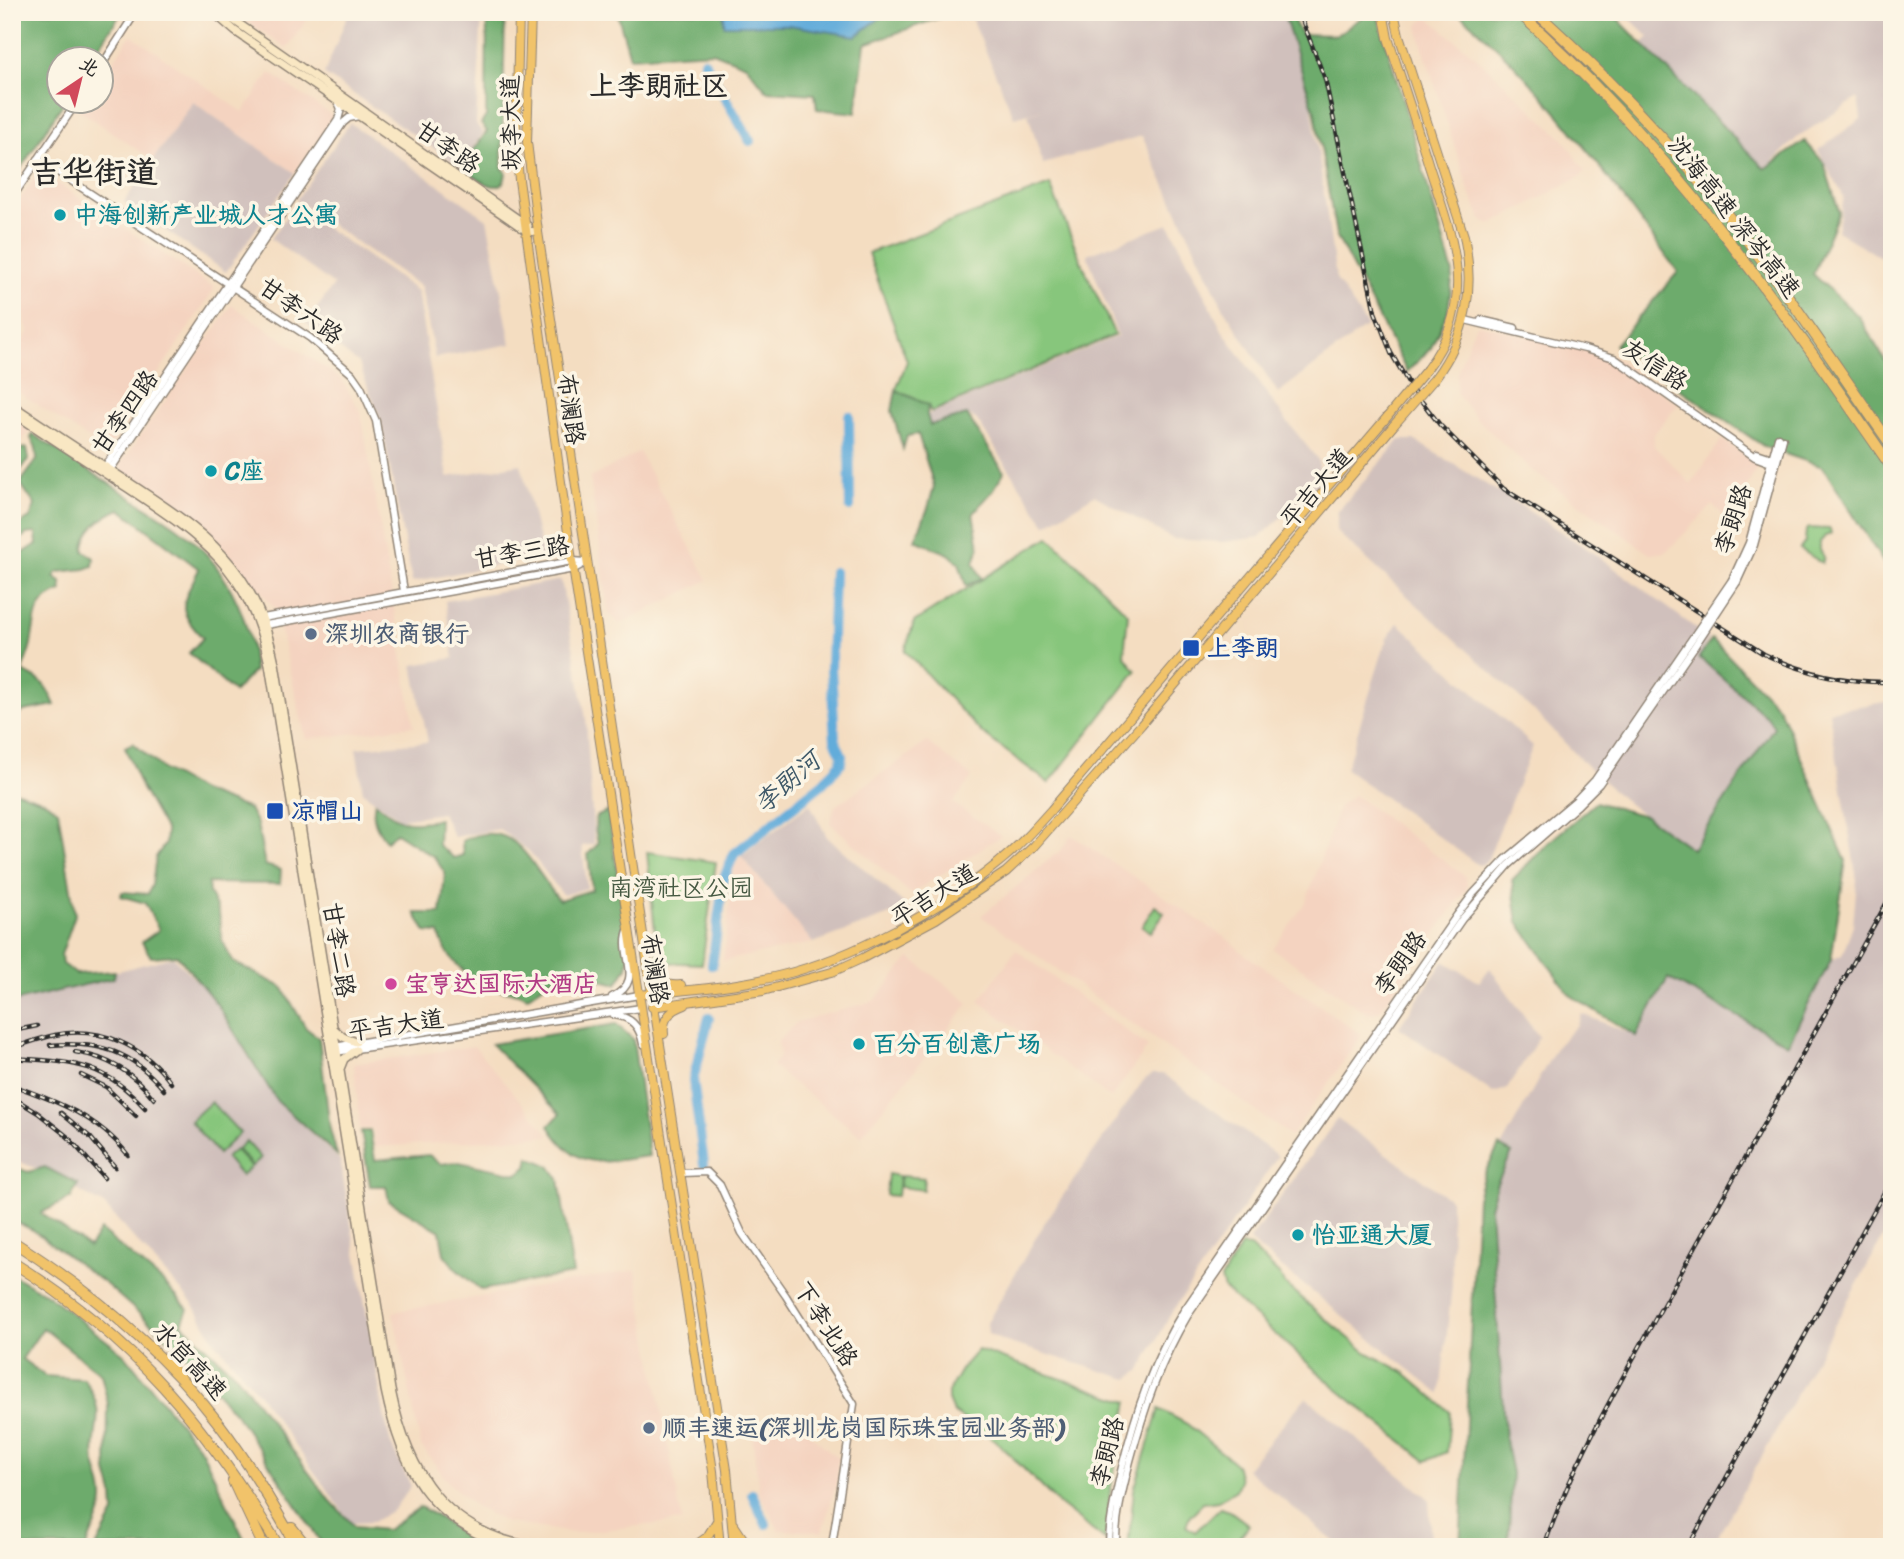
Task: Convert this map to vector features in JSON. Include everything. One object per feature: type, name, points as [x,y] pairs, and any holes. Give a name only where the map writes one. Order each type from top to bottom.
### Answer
[{"type":"highway","name":"沈海高速 深岑高速","points":[[1517,12],[1616,107],[1694,197],[1755,273],[1892,468]]},
{"type":"highway","name":"沈海高速 深岑高速","points":[[1536,12],[1622,96],[1710,194],[1764,262],[1892,446]]},
{"type":"highway","name":"水官高速","points":[[12,1241],[102,1304],[169,1366],[220,1426],[297,1547]]},
{"type":"highway","name":"水官高速","points":[[12,1262],[69,1300],[128,1350],[182,1406],[229,1467],[279,1547]]},
{"type":"highway","points":[[229,1467],[237,1493],[264,1547]]},
{"type":"highway","points":[[272,1505],[307,1547]]},
{"type":"main road","name":"甘李路","points":[[213,12],[338,102],[526,227],[538,232]]},
{"type":"main road","name":"甘李路","points":[[222,12],[526,227]]},
{"type":"main road","name":"坂李大道","points":[[519,12],[516,142],[526,227]]},
{"type":"main road","name":"坂李大道","points":[[531,12],[527,142],[538,232]]},
{"type":"main road","name":"平吉大道","points":[[639,995],[782,975],[838,957],[931,909],[999,863],[1051,810],[1427,369],[1446,341],[1456,309],[1457,256],[1388,38],[1383,12]]},
{"type":"main road","name":"平吉大道","points":[[641,1008],[763,991],[832,971],[863,958],[936,919],[1006,872],[1034,846],[1141,725],[1435,378],[1456,345],[1465,317],[1469,275],[1464,236],[1394,12]]},
{"type":"main road","name":"布澜路","points":[[526,227],[573,565],[718,1515],[720,1547]]},
{"type":"main road","name":"布澜路","points":[[538,232],[652,994],[727,1470],[734,1547]]},
{"type":"main road","name":"甘李二路","points":[[12,405],[181,524],[214,551],[242,587],[263,622],[275,663],[334,1050],[396,1414],[408,1451],[423,1479],[453,1512],[493,1535],[537,1547]]},
{"type":"main road","name":"甘李二路","points":[[12,412],[106,470]]},
{"type":"main road","name":"甘李二路","points":[[263,622],[334,1050],[385,1391],[395,1435],[410,1470],[437,1506],[469,1531],[506,1547]]},
{"type":"main road","points":[[645,945],[653,970],[661,982],[670,986],[700,983],[715,986]]},
{"type":"main road","points":[[667,1078],[669,1071],[664,1021],[679,1007],[710,998]]},
{"type":"main road","points":[[332,1026],[356,1046],[344,1059],[340,1073]]},
{"type":"main road","points":[[693,1547],[707,1537],[718,1515]]},
{"type":"main road","points":[[733,1519],[739,1535],[752,1547]]},
{"type":"main road","points":[[603,1547],[657,1547]]},
{"type":"street","points":[[114,46],[136,12]]},
{"type":"street","name":"甘李四路","points":[[230,286],[338,120],[341,109],[338,102]]},
{"type":"street","points":[[12,198],[67,116]]},
{"type":"street","name":"甘李四路","points":[[106,470],[343,123],[349,118],[360,116]]},
{"type":"street","name":"甘李六路","points":[[38,159],[337,358],[352,374],[361,387],[376,421],[404,591]]},
{"type":"street","points":[[12,299],[16,321],[12,332]]},
{"type":"street","name":"友信路","points":[[1465,317],[1614,358],[1755,457],[1771,461]]},
{"type":"street","name":"李朗路","points":[[1109,1547],[1116,1493],[1138,1409],[1155,1363],[1173,1328],[1457,915],[1473,894],[1575,801],[1605,768],[1735,581],[1754,545],[1780,438],[1735,581]]},
{"type":"street","name":"甘李三路","points":[[263,622],[587,562]]},
{"type":"street","name":"李朗路","points":[[1116,1547],[1122,1495],[1144,1410],[1160,1366],[1178,1332],[1462,919],[1517,853]]},
{"type":"street","points":[[595,1002],[615,996],[625,989],[629,981],[625,935],[629,928]]},
{"type":"street","name":"平吉大道","points":[[334,1050],[639,995]]},
{"type":"street","name":"平吉大道","points":[[356,1046],[641,1008]]},
{"type":"street","points":[[588,1016],[616,1015],[632,1021],[650,1057]]},
{"type":"street","name":"下李北路","points":[[682,1173],[707,1172],[720,1185],[742,1233],[786,1296],[854,1404],[834,1539]]},
{"type":"shaded area","points":[[233,12],[312,12],[287,48]]},
{"type":"shaded area","points":[[349,12],[482,12],[476,124],[483,133],[460,166],[324,74]]},
{"type":"shaded area","points":[[969,12],[1283,12],[1311,101],[1336,279],[1367,326],[1278,393],[1224,309],[1142,136],[1043,164],[1028,114],[1044,109],[1014,117]]},
{"type":"shaded area","points":[[1623,12],[1892,12],[1892,264],[1837,231],[1844,197],[1818,150],[1861,119],[1858,98],[1799,136],[1765,169],[1641,45],[1649,37]]},
{"type":"shaded area","points":[[1429,18],[1476,57],[1565,141],[1585,171],[1580,177],[1492,224],[1482,221],[1469,191],[1422,45],[1418,26],[1421,21]]},
{"type":"shaded area","points":[[131,35],[243,112],[270,73],[334,117],[295,173],[193,102],[153,160],[88,116],[116,116],[116,57]]},
{"type":"shaded area","points":[[193,102],[295,173],[226,272],[124,202]]},
{"type":"shaded area","points":[[350,123],[487,219],[511,344],[435,358],[421,287],[296,200]]},
{"type":"shaded area","points":[[39,171],[215,288],[107,451],[12,388],[12,356],[28,332],[12,270],[12,211]]},
{"type":"shaded area","points":[[294,205],[417,291],[448,477],[521,464],[543,556],[412,582],[381,421],[359,364],[306,323],[334,285],[271,239]]},
{"type":"shaded area","points":[[1169,224],[1222,330],[1318,460],[1321,482],[1260,537],[1224,542],[1173,539],[1094,495],[1046,525],[976,419],[967,415],[930,425],[927,415],[1118,336],[1087,254]]},
{"type":"shaded area","points":[[232,305],[341,379],[361,412],[414,726],[306,739],[275,608],[210,535],[127,478],[120,465]]},
{"type":"shaded area","points":[[1479,324],[1615,358],[1678,404],[1654,434],[1654,446],[1691,484],[1722,439],[1758,465],[1730,522],[1713,505],[1666,552],[1650,554],[1531,470],[1477,419],[1456,393],[1457,372],[1475,326]]},
{"type":"shaded area","points":[[12,418],[30,430],[12,456]]},
{"type":"shaded area","points":[[1400,440],[1414,440],[1515,502],[1598,556],[1709,638],[1699,657],[1768,718],[1774,727],[1692,849],[1626,802],[1537,714],[1336,531],[1338,511]]},
{"type":"shaded area","points":[[639,452],[708,580],[620,624],[609,614],[590,478]]},
{"type":"shaded area","points":[[561,580],[586,719],[594,844],[582,846],[587,888],[563,895],[529,851],[499,829],[454,837],[442,813],[401,819],[363,792],[356,748],[428,742],[413,665],[454,658],[445,601]]},
{"type":"shaded area","points":[[1398,623],[1533,746],[1488,859],[1483,864],[1478,865],[1346,769],[1387,638]]},
{"type":"shaded area","points":[[1892,701],[1892,1221],[1712,1547],[1508,1547],[1512,1473],[1505,1440],[1490,1208],[1497,1183],[1512,1153],[1501,1147],[1557,1046],[1577,1025],[1582,1014],[1636,1036],[1668,978],[1788,1044],[1831,960],[1842,955],[1853,925],[1857,880],[1829,711]]},
{"type":"shaded area","points":[[927,742],[972,777],[953,803],[1001,836],[911,894],[830,823],[835,806]]},
{"type":"shaded area","points":[[1354,795],[1466,877],[1467,888],[1379,1012],[1368,1014],[1273,949],[1306,902],[1339,806]]},
{"type":"shaded area","points":[[810,804],[827,837],[909,908],[813,943],[741,856]]},
{"type":"shaded area","points":[[1071,835],[1233,943],[1240,951],[1362,1035],[1291,1136],[981,916],[1062,849]]},
{"type":"shaded area","points":[[741,856],[813,943],[723,961],[733,869]]},
{"type":"shaded area","points":[[1016,950],[1148,1047],[1111,1098],[979,1001]]},
{"type":"shaded area","points":[[173,957],[211,996],[276,1101],[340,1160],[384,1415],[391,1445],[411,1486],[394,1509],[373,1522],[351,1523],[255,1389],[214,1340],[194,1305],[103,1204],[35,1168],[12,1159],[12,998]]},
{"type":"shaded area","name":"百分百创意广场","points":[[910,958],[969,1003],[861,1136],[772,1066],[780,1056],[778,1041],[797,1022],[874,1001]]},
{"type":"shaded area","points":[[1444,961],[1479,982],[1490,968],[1539,1037],[1507,1089],[1493,1093],[1399,1027]]},
{"type":"shaded area","points":[[474,1046],[550,1136],[375,1147],[373,1129],[360,1129],[354,1064]]},
{"type":"shaded area","points":[[1152,1074],[1163,1074],[1278,1156],[1173,1310],[1140,1371],[1128,1379],[988,1334],[987,1323],[1046,1220],[1143,1081]]},
{"type":"shaded area","points":[[1337,1119],[1451,1200],[1452,1286],[1440,1394],[1249,1241]]},
{"type":"shaded area","points":[[636,1270],[682,1521],[575,1533],[507,1523],[476,1507],[449,1483],[421,1446],[393,1312]]},
{"type":"shaded area","points":[[1306,1397],[1429,1499],[1431,1547],[1341,1547],[1246,1469]]},
{"type":"shaded area","points":[[751,1424],[799,1425],[838,1458],[837,1482],[822,1532],[779,1530],[759,1493]]},
{"type":"green space","points":[[12,12],[122,12],[100,46],[46,46],[46,116],[55,116],[12,182]]},
{"type":"green space","points":[[487,12],[495,12],[502,21],[499,12],[505,12],[502,167],[506,172],[504,181],[494,186],[462,167],[487,131],[481,124],[486,116]]},
{"type":"green space","points":[[617,12],[956,12],[865,44],[856,113],[817,109],[815,94],[767,91],[746,65],[713,52],[630,57]]},
{"type":"green space","points":[[1283,12],[1289,12],[1301,34],[1336,35],[1370,12],[1377,12],[1453,273],[1448,311],[1431,348],[1407,372],[1336,235],[1315,113]]},
{"type":"green space","points":[[1457,12],[1611,12],[1765,169],[1805,141],[1824,163],[1839,212],[1813,274],[1859,317],[1892,372],[1892,576],[1823,467],[1765,447],[1615,345],[1678,272],[1602,169],[1548,102],[1489,40]]},
{"type":"green space","points":[[1050,185],[1115,335],[931,412],[928,405],[896,390],[907,361],[868,253]]},
{"type":"green space","points":[[896,390],[928,405],[930,425],[967,415],[1004,472],[993,491],[973,513],[979,547],[974,563],[982,579],[966,586],[959,563],[949,554],[915,540],[934,486],[918,434],[907,436],[903,449],[892,411]]},
{"type":"green space","points":[[33,434],[178,528],[194,541],[221,573],[240,610],[252,650],[254,671],[234,692],[189,653],[203,638],[188,620],[184,605],[199,569],[120,509],[101,520],[87,537],[84,551],[94,558],[93,566],[58,572],[54,577],[61,582],[62,591],[41,605],[35,618],[22,671],[43,684],[55,705],[24,711],[12,720],[12,564],[37,544],[36,533],[26,534],[12,549],[12,528],[30,518],[35,505],[20,483],[37,460],[36,448],[31,438]]},
{"type":"green space","points":[[27,448],[29,459],[12,481],[12,459],[19,449]]},
{"type":"green space","points":[[1809,528],[1830,529],[1831,534],[1820,542],[1824,557],[1822,563],[1800,549]]},
{"type":"green space","points":[[1049,537],[1128,614],[1124,655],[1136,671],[1049,783],[982,733],[905,651],[914,622]]},
{"type":"green space","points":[[1712,639],[1779,708],[1846,861],[1831,960],[1788,1044],[1668,978],[1636,1036],[1570,995],[1518,922],[1512,880],[1548,843],[1596,802],[1645,816],[1692,849],[1774,727],[1768,718],[1699,657]]},
{"type":"green space","points":[[133,743],[164,770],[201,791],[249,809],[257,824],[265,865],[281,870],[280,884],[208,883],[209,893],[219,913],[222,941],[233,962],[282,987],[306,1028],[319,1038],[330,1129],[337,1155],[277,1101],[217,1004],[177,955],[151,957],[142,942],[159,930],[145,903],[121,896],[122,892],[148,894],[156,857],[165,844],[166,831],[141,787],[125,747]]},
{"type":"green space","points":[[12,790],[44,801],[58,810],[75,915],[61,955],[62,964],[76,974],[115,971],[114,978],[12,1002],[12,938],[15,931]]},
{"type":"green space","points":[[375,802],[404,821],[439,819],[438,845],[454,858],[463,855],[462,841],[481,834],[496,834],[509,839],[530,860],[559,900],[592,890],[588,854],[598,844],[596,817],[608,811],[630,955],[627,967],[617,984],[578,974],[560,973],[527,997],[496,989],[460,968],[447,952],[439,933],[426,932],[415,913],[441,913],[445,873],[434,857],[396,833],[386,841],[375,823]]},
{"type":"green space","name":"南湾社区公园","points":[[647,852],[716,862],[702,964],[658,962]]},
{"type":"green space","points":[[1155,906],[1164,913],[1151,932],[1142,926]]},
{"type":"green space","points":[[616,1024],[633,1039],[649,1156],[592,1161],[581,1158],[560,1141],[549,1126],[560,1114],[491,1044]]},
{"type":"green space","points":[[211,1102],[240,1133],[218,1154],[190,1121]]},
{"type":"green space","points":[[361,1131],[370,1131],[375,1160],[429,1155],[440,1164],[459,1162],[517,1174],[527,1167],[529,1157],[550,1166],[559,1179],[573,1274],[481,1290],[456,1269],[444,1254],[440,1231],[389,1201],[386,1186],[370,1186]]},
{"type":"green space","points":[[246,1141],[261,1158],[252,1166],[237,1149]]},
{"type":"green space","points":[[1499,1146],[1512,1153],[1497,1183],[1490,1208],[1505,1440],[1512,1473],[1508,1547],[1460,1547],[1477,1198],[1484,1174]]},
{"type":"green space","points":[[235,1150],[251,1167],[241,1176],[226,1158]]},
{"type":"green space","points":[[12,1166],[28,1172],[45,1167],[78,1184],[71,1198],[41,1213],[89,1247],[100,1230],[163,1282],[188,1309],[182,1324],[238,1377],[327,1497],[355,1527],[387,1530],[420,1507],[484,1547],[324,1547],[238,1417],[183,1352],[108,1286],[33,1230],[12,1220]]},
{"type":"green space","points":[[888,1174],[899,1176],[897,1196],[886,1195]]},
{"type":"green space","points":[[901,1176],[924,1178],[923,1190],[899,1187]]},
{"type":"green space","points":[[1241,1246],[1250,1247],[1279,1274],[1286,1285],[1366,1352],[1404,1372],[1450,1412],[1447,1452],[1426,1461],[1337,1389],[1224,1289],[1221,1279]]},
{"type":"green space","points":[[12,1275],[45,1293],[125,1355],[202,1451],[248,1547],[96,1547],[114,1513],[113,1494],[107,1472],[108,1404],[101,1374],[43,1328],[22,1359],[45,1376],[84,1379],[92,1392],[98,1413],[95,1463],[103,1501],[87,1547],[12,1547]]},
{"type":"green space","points":[[978,1350],[1128,1402],[1110,1493],[1105,1540],[1060,1505],[996,1441],[953,1412],[948,1392],[962,1368]]},
{"type":"green space","points":[[1159,1409],[1187,1424],[1236,1464],[1240,1480],[1236,1490],[1218,1501],[1203,1503],[1190,1516],[1186,1526],[1195,1532],[1220,1508],[1230,1511],[1249,1525],[1239,1538],[1249,1547],[1128,1547],[1134,1490]]},
{"type":"water","points":[[724,12],[888,12],[856,36],[788,25],[724,25]]},
{"type":"waterway","name":"李朗河","points":[[704,61],[750,141]]},
{"type":"waterway","name":"李朗河","points":[[849,416],[850,507]]},
{"type":"waterway","name":"李朗河","points":[[712,965],[724,878],[734,854],[823,783],[841,763],[842,755],[835,740],[831,668],[834,572]]},
{"type":"waterway","name":"李朗河","points":[[704,1164],[693,1080],[709,1018]]},
{"type":"waterway","name":"李朗河","points":[[752,1494],[766,1524]]},
{"type":"railway","points":[[1299,12],[1325,79],[1375,312],[1391,353],[1412,389],[1440,425],[1504,489],[1764,654],[1826,676],[1892,682]]},
{"type":"railway","points":[[1544,1547],[1571,1479],[1603,1414],[1892,893]]},
{"type":"railway","points":[[12,1031],[37,1026]]},
{"type":"railway","points":[[12,1048],[49,1036],[72,1033],[105,1036],[135,1049],[171,1083]]},
{"type":"railway","points":[[50,1045],[84,1045],[113,1051],[140,1066],[164,1090]]},
{"type":"railway","points":[[75,1052],[109,1062],[138,1081],[154,1099]]},
{"type":"railway","points":[[12,1058],[85,1067],[115,1081],[145,1108]]},
{"type":"railway","points":[[81,1075],[106,1087],[136,1116]]},
{"type":"railway","points":[[12,1085],[45,1097],[90,1120],[104,1130],[128,1155]]},
{"type":"railway","points":[[12,1097],[68,1137],[104,1178]]},
{"type":"railway","points":[[61,1113],[90,1137],[115,1167]]},
{"type":"railway","points":[[1688,1547],[1892,1178]]},
{"type":"place","name":"中海创新产业城人才公寓","points":[[60,215]]},
{"type":"place","name":"C座","points":[[211,471]]},
{"type":"place","name":"深圳农商银行","points":[[311,634]]},
{"type":"place","name":"上李朗","points":[[1191,648]]},
{"type":"place","name":"凉帽山","points":[[275,811]]},
{"type":"place","name":"宝亨达国际大酒店","points":[[391,984]]},
{"type":"place","name":"百分百创意广场","points":[[859,1044]]},
{"type":"place","name":"怡亚通大厦","points":[[1298,1235]]},
{"type":"place","name":"顺丰速运(深圳龙岗国际珠宝园业务部)","points":[[649,1428]]},
{"type":"district","name":"上李朗社区","points":[[659,85]]},
{"type":"district","name":"吉华街道","points":[[94,172]]}]
